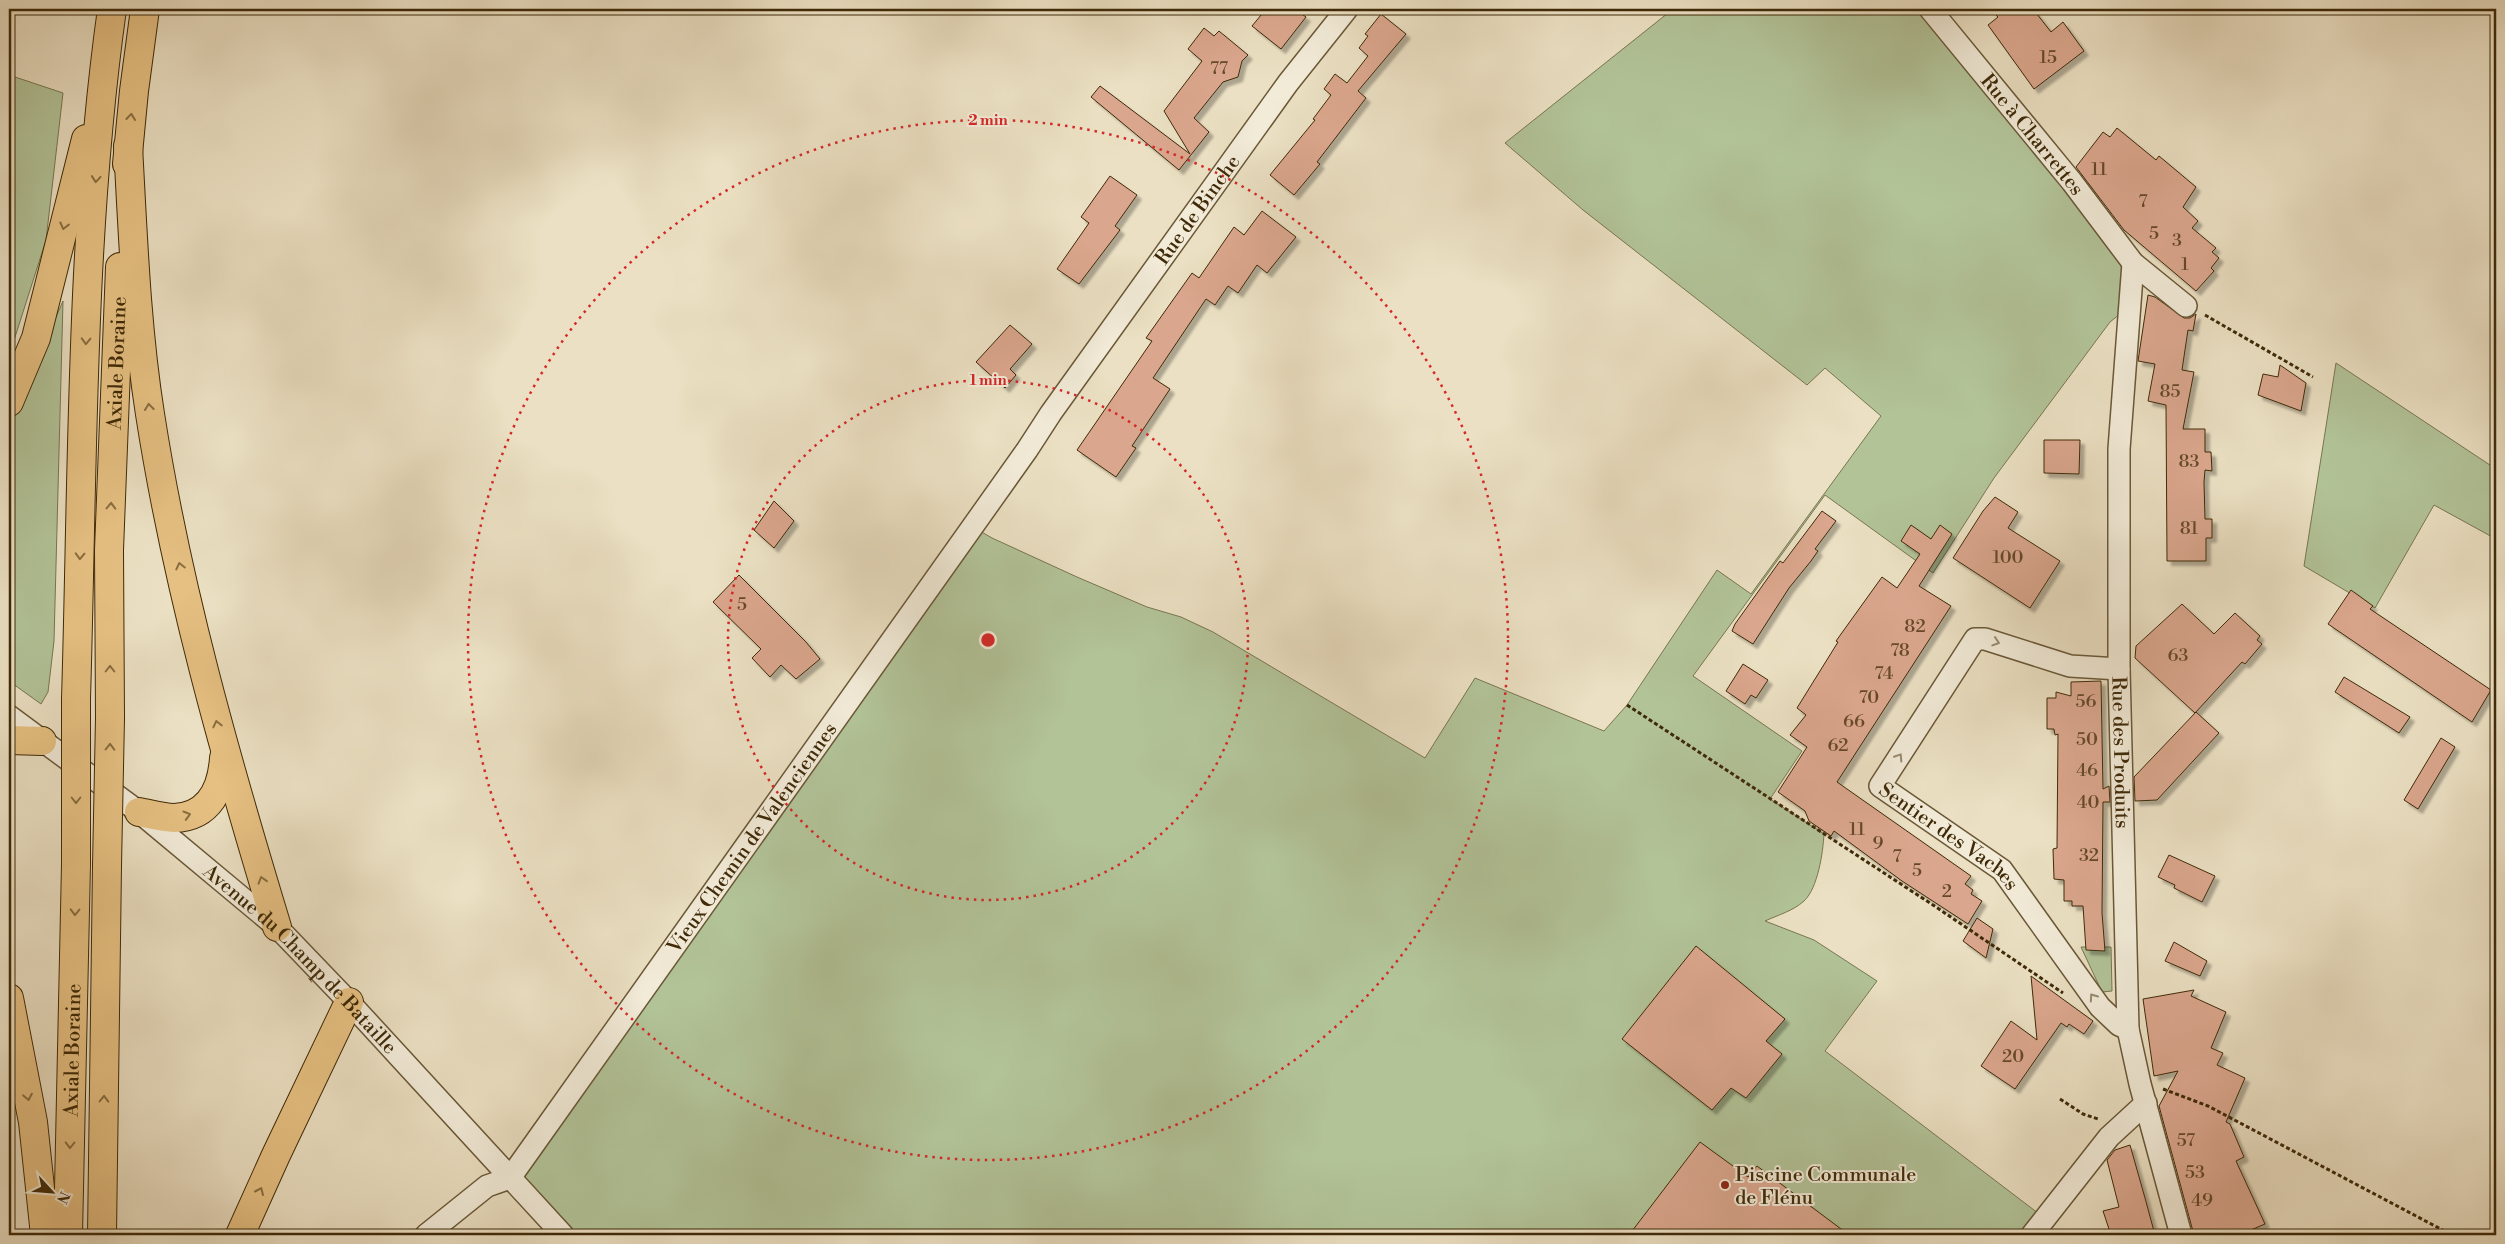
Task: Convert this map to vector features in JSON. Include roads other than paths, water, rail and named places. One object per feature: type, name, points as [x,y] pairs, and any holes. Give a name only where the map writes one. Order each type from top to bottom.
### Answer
[{"type":"highway","name":"Axiale Boraine","points":[[68,1235],[76,864],[76,699],[88,269],[105,60],[112,9]]},
{"type":"highway","name":"Axiale Boraine","points":[[102,1235],[110,718],[109,550],[114,400],[128,146],[145,9]]},
{"type":"highway","points":[[9,402],[36,338],[105,60]]},
{"type":"highway","points":[[128,146],[137,304],[150,413],[172,531],[224,752],[276,927]]},
{"type":"highway","points":[[9,740],[42,741]]},
{"type":"highway","points":[[139,812],[173,818],[190,816],[204,807],[216,795],[222,779],[224,752]]},
{"type":"highway","points":[[9,998],[33,1122],[45,1235]]},
{"type":"highway","points":[[240,1235],[276,1155],[350,1002]]},
{"type":"street","name":"Rue de Binche","points":[[1051,413],[1288,83],[1346,9]]},
{"type":"street","name":"Rue à Charrettes","points":[[1930,9],[2072,182],[2133,263],[2186,306]]},
{"type":"street","name":"Rue des Produits","points":[[2133,263],[2119,449],[2119,668],[2128,1029],[2143,1094],[2181,1235]]},
{"type":"street","name":"Vieux Chemin de Valenciennes","points":[[510,1178],[1027,450],[1051,413]]},
{"type":"street","name":"Sentier des Vaches","points":[[2119,668],[2070,666],[1985,639],[1975,639],[1880,786],[2002,870],[2100,1007],[2119,1025],[2128,1029]]},
{"type":"street","name":"Avenue du Champ de Bataille","points":[[9,716],[139,812],[276,927],[350,1002],[563,1235]]},
{"type":"street","points":[[2032,1235],[2143,1094]]},
{"type":"street","points":[[426,1235],[487,1186],[510,1178]]},
{"type":"place","name":"Piscine Communale de Flénu","points":[[1725,1185]]}]
